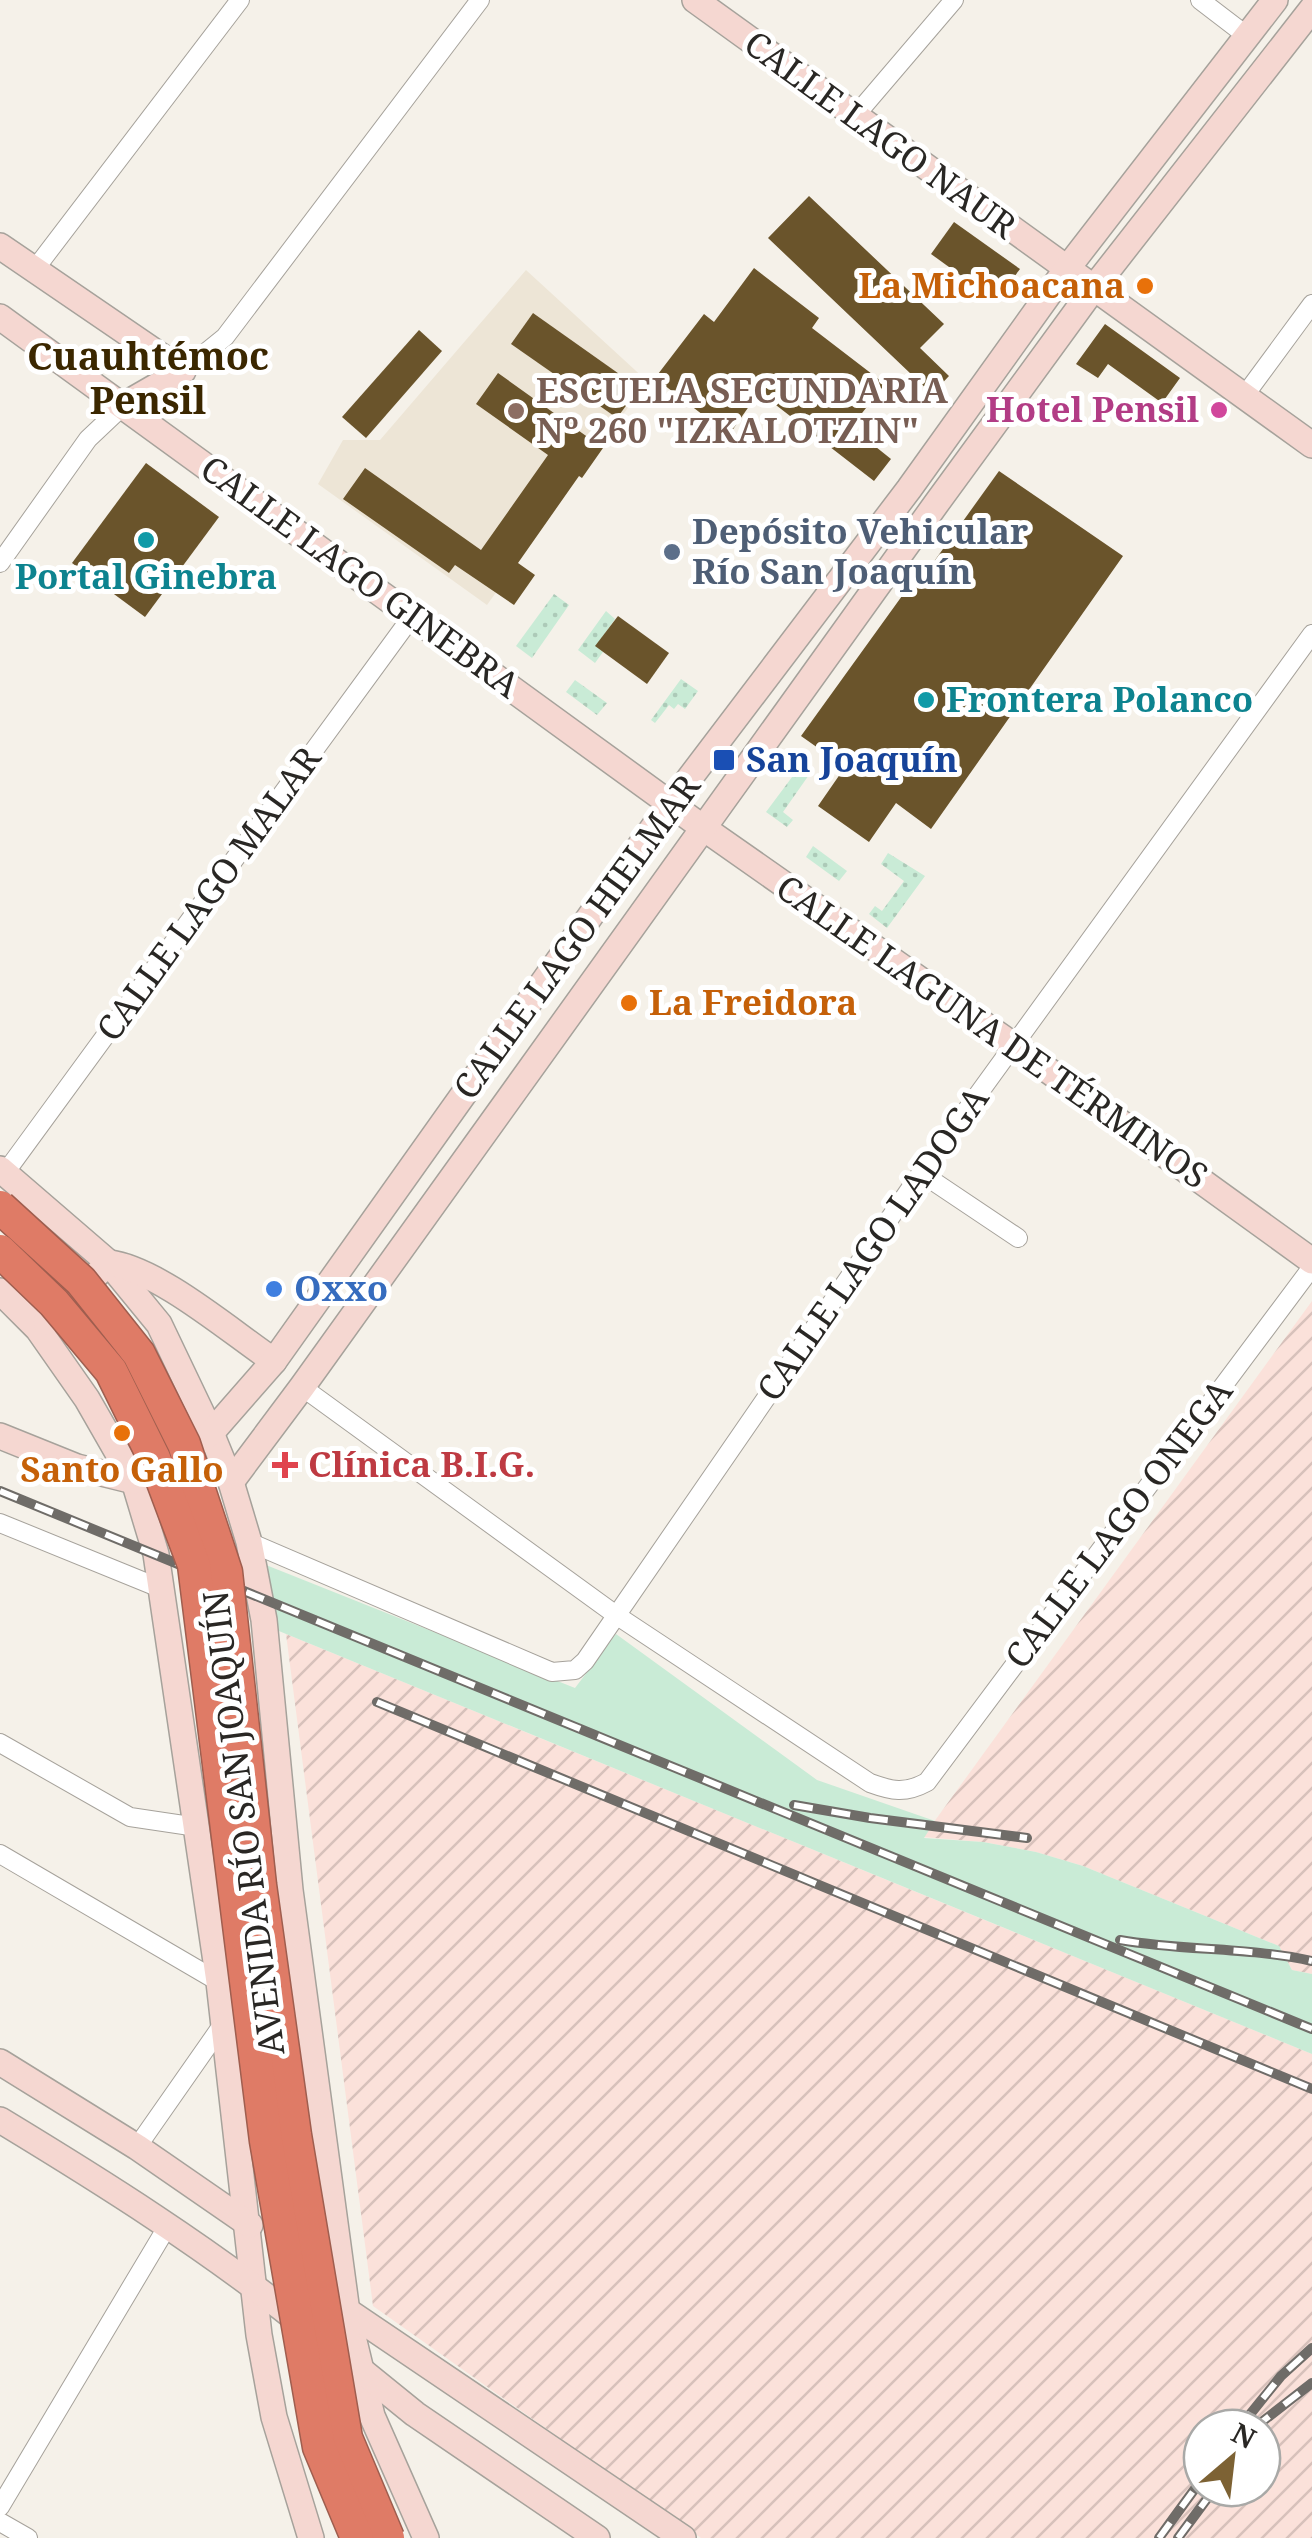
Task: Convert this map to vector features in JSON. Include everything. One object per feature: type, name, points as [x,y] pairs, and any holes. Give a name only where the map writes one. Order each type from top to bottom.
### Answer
[{"type":"highway","name":"AVENIDA RÍO SAN JOAQUÍN","points":[[0,1207],[81,1280],[139,1354],[184,1444],[226,1572],[263,1904],[314,2249],[346,2438],[388,2538]]},
{"type":"highway","name":"AVENIDA RÍO SAN JOAQUÍN","points":[[0,1251],[54,1303],[111,1372],[154,1458],[194,1565],[266,2142],[320,2447],[358,2538]]},
{"type":"street","points":[[35,269],[240,0]]},
{"type":"street","points":[[0,563],[88,439],[124,405],[183,371],[225,337],[480,0]]},
{"type":"street","name":"CALLE LAGO NAUR","points":[[695,0],[1312,445]]},
{"type":"street","points":[[855,116],[954,0]]},
{"type":"street","points":[[1200,0],[1247,36]]},
{"type":"street","name":"CALLE LAGO HIELMAR","points":[[134,1481],[212,1433],[274,1362],[670,804],[909,489],[1066,270],[1276,0]]},
{"type":"street","name":"CALLE LAGO HIELMAR","points":[[230,1482],[1094,289],[1312,9]]},
{"type":"street","points":[[0,246],[183,371]]},
{"type":"street","points":[[1245,396],[1312,304]]},
{"type":"street","name":"CALLE LAGO GINEBRA","points":[[0,316],[670,804]]},
{"type":"street","name":"CALLE LAGO MALAR","points":[[3,1171],[412,616]]},
{"type":"street","name":"CALLE LAGO LADOGA","points":[[249,1542],[552,1672],[575,1670],[585,1661],[921,1173],[1312,634]]},
{"type":"street","name":"CALLE LAGUNA DE TÉRMINOS","points":[[670,804],[1013,1044],[1312,1264]]},
{"type":"street","name":"AVENIDA RÍO SAN JOAQUÍN","points":[[3,1171],[109,1263],[159,1324],[212,1433],[249,1542],[264,1620],[290,1890],[348,2312],[359,2368],[388,2456],[426,2538]]},
{"type":"street","points":[[921,1173],[1018,1238]]},
{"type":"street","points":[[38,1329],[109,1263],[147,1274],[274,1362]]},
{"type":"street","name":"CALLE LAGO ONEGA","points":[[616,1616],[870,1784],[892,1791],[910,1791],[927,1782],[1312,1264]]},
{"type":"street","name":"AVENIDA RÍO SAN JOAQUÍN","points":[[0,1291],[38,1329],[87,1398],[134,1481],[156,1554],[219,1982],[258,2334],[274,2416],[311,2538]]},
{"type":"street","points":[[302,1387],[616,1616]]},
{"type":"street","points":[[0,1436],[77,1467],[134,1481]]},
{"type":"street","points":[[0,1524],[162,1589]]},
{"type":"street","points":[[0,1743],[130,1817],[196,1827],[228,1826],[264,1818],[281,1804]]},
{"type":"street","points":[[0,1854],[219,1982]]},
{"type":"street","points":[[204,1892],[238,1880],[266,1879],[290,1890]]},
{"type":"street","points":[[138,2148],[224,2024]]},
{"type":"street","points":[[0,2062],[244,2220],[348,2312],[683,2538]]},
{"type":"street","points":[[0,2120],[254,2286],[414,2414],[598,2538]]},
{"type":"street","points":[[0,2507],[167,2226]]},
{"type":"street","points":[[339,2538],[414,2414]]},
{"type":"street","points":[[0,2522],[28,2538]]},
{"type":"shaded area","name":"ESCUELA SECUNDARIA Nº 260 \"IZKALOTZIN\"","points":[[526,270],[647,381],[487,605],[318,484],[343,440],[380,440]]},
{"type":"shaded area","points":[[1312,1301],[1312,1974],[1292,1970],[1279,1946],[1083,1866],[983,1842],[923,1837]]},
{"type":"shaded area","points":[[286,1634],[1312,2054],[1312,2538],[701,2538],[373,2306]]},
{"type":"green space","points":[[554,594],[569,605],[532,658],[516,646]]},
{"type":"green space","points":[[606,611],[615,619],[596,646],[603,652],[595,663],[578,650]]},
{"type":"green space","points":[[681,679],[698,691],[685,709],[678,704],[674,709],[669,705],[655,723],[651,720]]},
{"type":"green space","points":[[575,680],[607,703],[597,715],[566,692]]},
{"type":"green space","points":[[801,765],[811,772],[783,812],[793,820],[787,827],[766,812]]},
{"type":"green space","points":[[813,846],[847,871],[839,881],[806,857]]},
{"type":"green space","points":[[888,853],[925,876],[887,928],[869,914],[875,906],[882,911],[904,881],[881,864]]},
{"type":"green space","points":[[266,1565],[575,1688],[616,1634],[817,1780],[935,1821],[924,1838],[983,1842],[1083,1866],[1279,1946],[1292,1970],[1312,1974],[1312,2054],[274,1629]]},
{"type":"building","points":[[809,196],[944,324],[920,348],[949,376],[932,394],[768,238]]},
{"type":"building","points":[[954,222],[1020,269],[996,301],[931,254]]},
{"type":"building","points":[[754,268],[819,318],[812,328],[885,384],[851,427],[891,459],[874,481],[759,392],[729,435],[655,378],[704,314],[714,322]]},
{"type":"building","points":[[533,313],[639,388],[617,418],[511,344]]},
{"type":"building","points":[[1105,324],[1180,378],[1162,403],[1108,364],[1098,378],[1076,364]]},
{"type":"building","points":[[419,330],[442,351],[366,438],[342,417]]},
{"type":"building","points":[[498,373],[603,448],[518,563],[535,575],[514,605],[455,565],[449,573],[343,499],[365,468],[481,550],[548,455],[476,404]]},
{"type":"building","name":"Portal Ginebra","points":[[146,463],[219,517],[145,617],[72,563]]},
{"type":"building","points":[[999,471],[1123,556],[931,829],[896,803],[869,842],[818,806],[845,767],[801,736],[920,571],[925,574]]},
{"type":"building","points":[[618,616],[669,653],[647,684],[595,646]]},
{"type":"railway","points":[[0,1491],[1312,2029]]},
{"type":"railway","points":[[377,1702],[1312,2089]]},
{"type":"railway","points":[[794,1805],[1027,1838]]},
{"type":"railway","points":[[1120,1940],[1312,1961]]},
{"type":"railway","points":[[1255,2408],[1281,2376],[1312,2348]]},
{"type":"railway","points":[[1280,2408],[1312,2383]]},
{"type":"railway","points":[[1159,2538],[1182,2506]]},
{"type":"railway","points":[[1178,2538],[1200,2508]]},
{"type":"place","name":"La Michoacana","points":[[1145,286]]},
{"type":"place","name":"Hotel Pensil","points":[[1219,410]]},
{"type":"place","name":"ESCUELA SECUNDARIA Nº 260 \"IZKALOTZIN\"","points":[[516,411]]},
{"type":"place","name":"Portal Ginebra","points":[[146,540]]},
{"type":"place","name":"Depósito Vehicular Río San Joaquín","points":[[672,552]]},
{"type":"place","name":"Frontera Polanco","points":[[926,700]]},
{"type":"place","name":"San Joaquín","points":[[724,760]]},
{"type":"place","name":"La Freidora","points":[[629,1003]]},
{"type":"place","name":"Oxxo","points":[[274,1289]]},
{"type":"place","name":"Santo Gallo","points":[[122,1433]]},
{"type":"place","name":"Clínica B.I.G.","points":[[285,1465]]},
{"type":"district","name":"Cuauhtémoc Pensil","points":[[148,379]]}]
